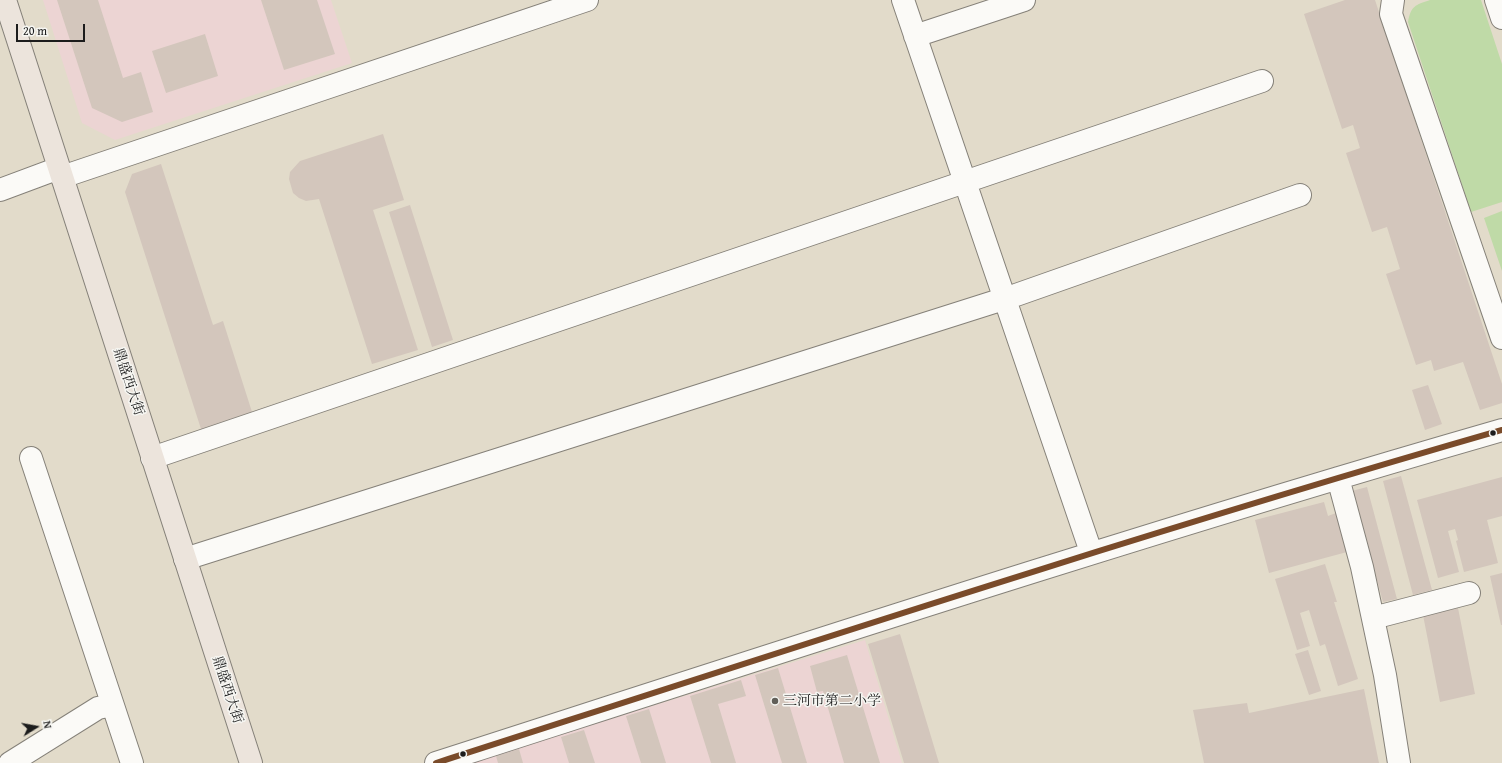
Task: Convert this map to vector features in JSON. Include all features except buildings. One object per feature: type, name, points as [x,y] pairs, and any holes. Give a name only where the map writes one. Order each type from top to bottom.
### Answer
[{"type":"main road","name":"鼎盛西大街","points":[[5,0],[251,763]]},
{"type":"street","points":[[0,190],[60,172],[587,0]]},
{"type":"street","points":[[903,0],[1091,552]]},
{"type":"street","points":[[915,36],[1024,0]]},
{"type":"street","points":[[1393,0],[1391,14],[1502,338]]},
{"type":"street","points":[[1496,0],[1502,18]]},
{"type":"street","points":[[152,458],[1262,81]]},
{"type":"street","points":[[185,559],[1005,298],[1300,195]]},
{"type":"street","points":[[436,763],[1091,552],[1502,430]]},
{"type":"street","points":[[31,458],[132,763]]},
{"type":"street","points":[[1338,478],[1362,567],[1373,618],[1385,675],[1399,763]]},
{"type":"street","points":[[1373,618],[1469,593]]},
{"type":"street","points":[[10,763],[98,708],[112,705]]},
{"type":"shaded area","points":[[43,0],[331,0],[352,63],[115,140],[82,123]]},
{"type":"shaded area","name":"三河市第二小学","points":[[865,640],[902,763],[468,763]]},
{"type":"green space","points":[[1430,0],[1481,0],[1502,64],[1502,202],[1471,212],[1408,22],[1414,7]]},
{"type":"green space","points":[[1502,211],[1502,271],[1484,218]]},
{"type":"transit line","points":[[436,763],[834,635],[1234,509],[1502,430]]},
{"type":"place","name":"三河市第二小学","points":[[775,701]]}]
